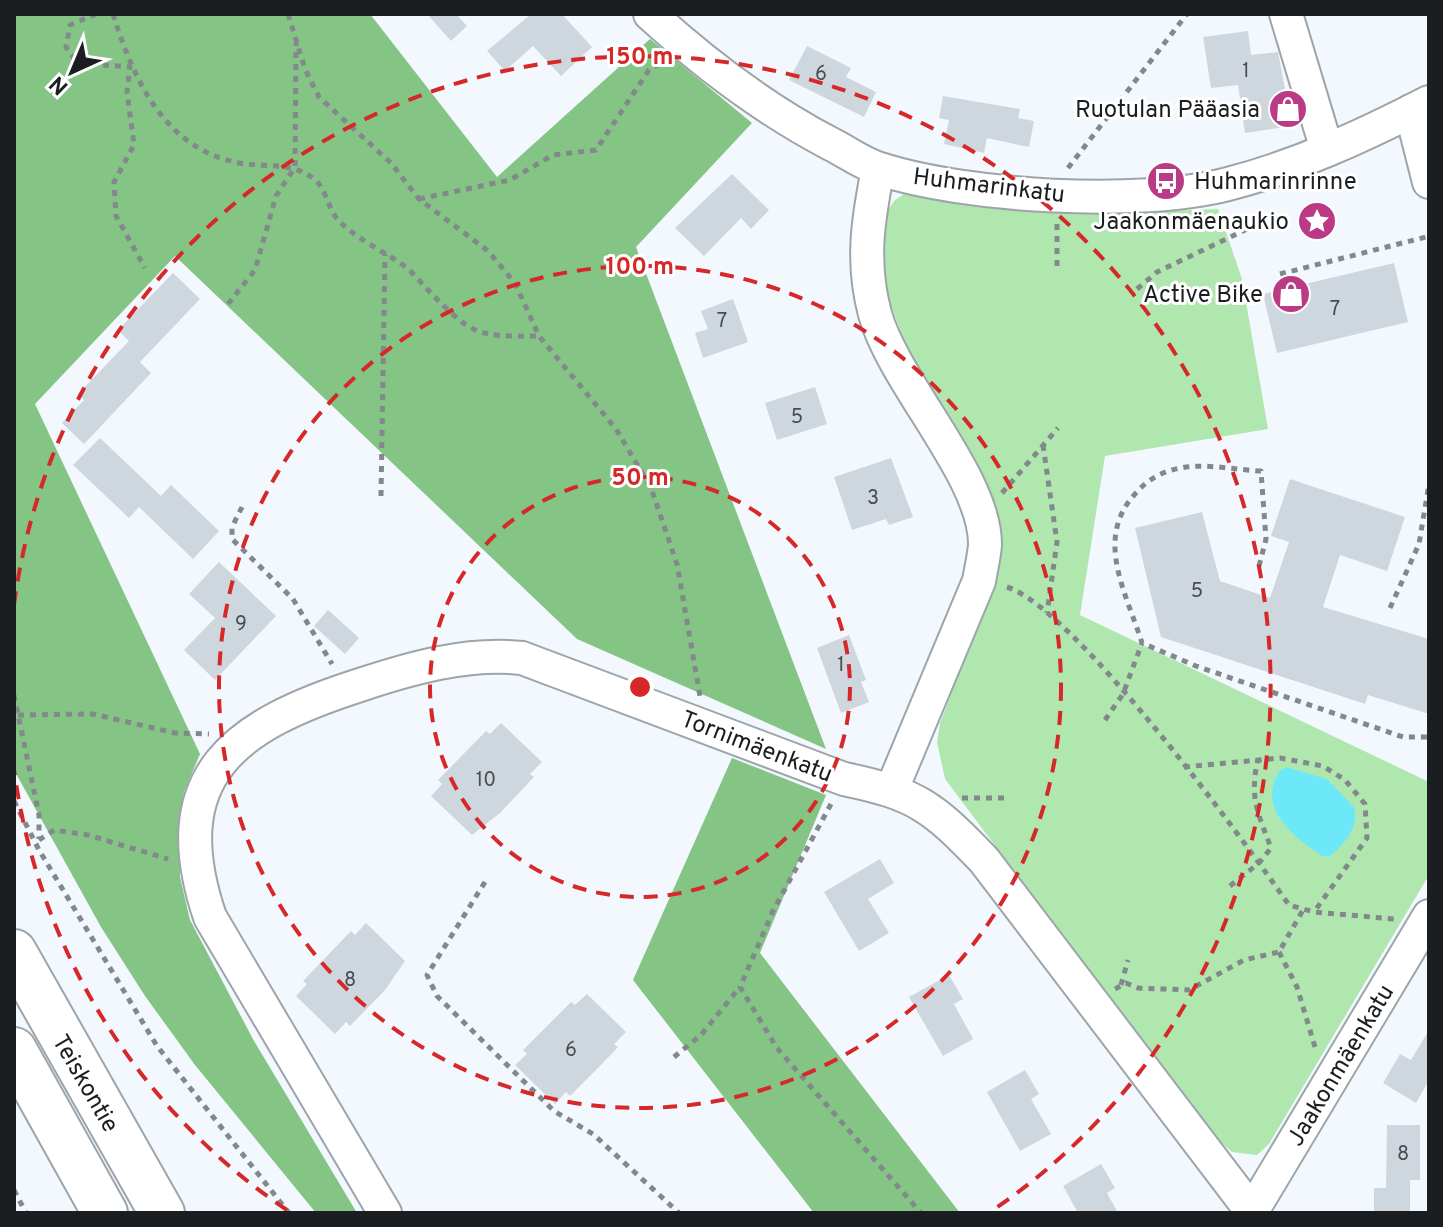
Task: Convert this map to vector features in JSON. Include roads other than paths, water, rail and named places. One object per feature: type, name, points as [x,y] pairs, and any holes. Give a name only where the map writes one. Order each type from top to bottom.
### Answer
[{"type":"highway","name":"Teiskontie","points":[[14,952],[162,1213]]},
{"type":"highway","name":"Teiskontie","points":[[14,1050],[105,1213]]},
{"type":"street","name":"Huhmarinkatu","points":[[650,14],[687,48],[775,114],[878,169],[982,189],[1132,197],[1224,185],[1327,150],[1420,107]]},
{"type":"street","points":[[1286,14],[1327,150]]},
{"type":"street","points":[[1420,107],[1429,182]]},
{"type":"street","points":[[878,169],[865,234],[876,316],[981,518],[985,545],[979,581],[892,789]]},
{"type":"street","name":"Tornimäenkatu","points":[[385,1213],[210,917],[196,867],[195,818],[211,774],[246,734],[293,709],[387,676],[497,655],[522,658],[844,779],[892,789],[939,814],[984,860],[1252,1213]]},
{"type":"street","name":"Jaakonmäenkatu","points":[[1252,1213],[1425,924]]},
{"type":"water","points":[[1286,767],[1327,779],[1354,807],[1353,828],[1329,857],[1322,856],[1295,835],[1275,808],[1273,787],[1278,773]]},
{"type":"place","name":"Ruotulan Pääasia","points":[[1288,109]]},
{"type":"place","name":"Huhmarinrinne","points":[[1166,181]]},
{"type":"place","name":"Jaakonmäenaukio","points":[[1317,221]]},
{"type":"place","name":"Active Bike","points":[[1291,294]]}]
